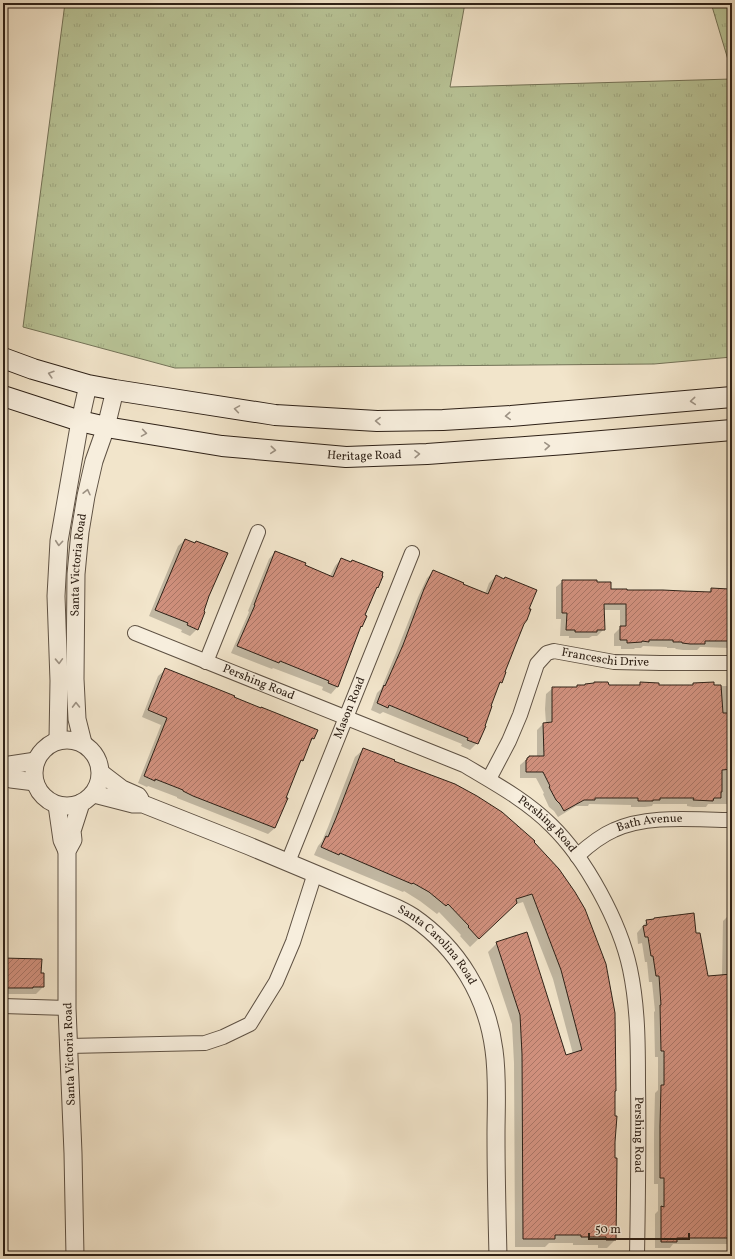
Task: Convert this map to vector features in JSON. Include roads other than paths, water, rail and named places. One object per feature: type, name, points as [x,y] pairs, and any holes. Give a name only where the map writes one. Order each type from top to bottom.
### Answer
[{"type":"main road","points":[[3,358],[33,369],[88,385],[115,390],[275,415],[377,421],[443,420],[512,416],[732,397]]},
{"type":"main road","name":"Heritage Road","points":[[3,396],[80,421],[106,427],[222,446],[346,457],[427,454],[732,430]]},
{"type":"street","name":"Santa Victoria Road","points":[[58,740],[59,681],[56,596],[59,541],[80,421],[88,385]]},
{"type":"street","name":"Santa Victoria Road","points":[[83,743],[76,717],[76,574],[80,532],[86,496],[94,461],[106,427],[115,390]]},
{"type":"street","points":[[206,662],[258,532]]},
{"type":"street","name":"Mason Road","points":[[288,862],[412,553]]},
{"type":"street","name":"Pershing Road","points":[[135,632],[206,662],[464,765],[489,779],[525,803],[551,825],[577,856],[597,888],[614,921],[630,968],[636,1005],[638,1118],[637,1256]]},
{"type":"street","name":"Franceschi Drive","points":[[489,779],[517,722],[537,664],[547,654],[554,651],[614,662],[732,663]]},
{"type":"street","points":[[67,739],[83,743],[91,748],[100,764],[101,773],[99,784],[87,798],[73,806],[57,805],[49,801],[38,790],[35,782],[34,771],[36,761],[41,752],[58,740],[67,739]]},
{"type":"street","points":[[3,766],[36,761]]},
{"type":"street","name":"Santa Carolina Road","points":[[101,773],[122,789],[138,796],[143,804]]},
{"type":"street","points":[[3,776],[35,782]]},
{"type":"street","name":"Santa Victoria Road","points":[[67,851],[73,840],[72,831],[87,798]]},
{"type":"street","name":"Santa Carolina Road","points":[[87,798],[143,804],[315,873],[392,906],[413,917],[448,947],[462,965],[479,995],[488,1016],[492,1033],[496,1071],[498,1256]]},
{"type":"street","name":"Santa Victoria Road","points":[[57,805],[62,840],[67,851],[68,1008],[75,1256]]},
{"type":"street","name":"Bath Avenue","points":[[577,856],[589,845],[614,830],[638,822],[674,820],[732,820]]},
{"type":"street","points":[[69,1046],[205,1043],[223,1037],[250,1024],[276,982],[282,969],[293,942],[315,873]]},
{"type":"street","points":[[3,1006],[68,1008]]}]
